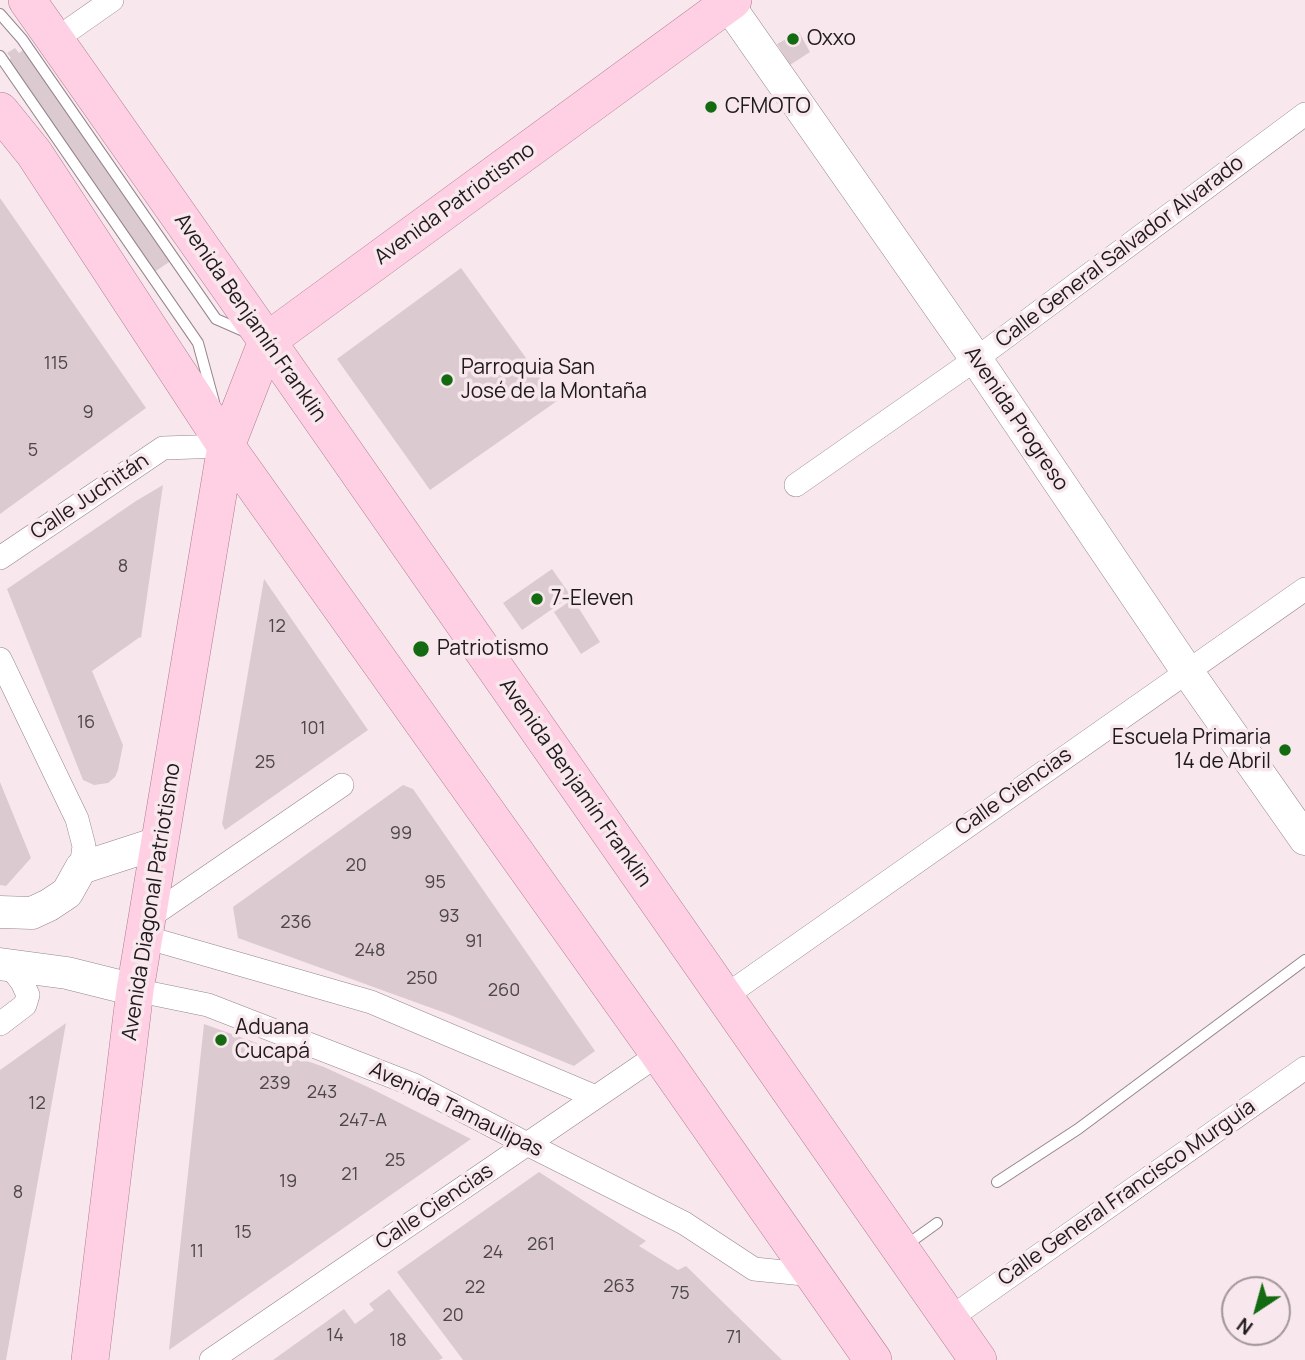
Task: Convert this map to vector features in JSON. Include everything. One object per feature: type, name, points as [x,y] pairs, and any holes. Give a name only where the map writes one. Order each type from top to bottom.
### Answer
[{"type":"main road","name":"Avenida Benjamín Franklin","points":[[27,0],[978,1360]]},
{"type":"main road","name":"Avenida Patriotismo","points":[[267,341],[729,1]]},
{"type":"main road","points":[[0,111],[34,153],[226,446],[659,1054],[873,1360]]},
{"type":"main road","points":[[226,446],[267,341]]},
{"type":"main road","name":"Avenida Diagonal Patriotismo","points":[[90,1360],[135,990],[226,446]]},
{"type":"street","points":[[55,40],[111,0]]},
{"type":"street","name":"Avenida Progreso","points":[[729,1],[1305,839]]},
{"type":"street","name":"Calle General Salvador Alvarado","points":[[796,485],[976,359],[1305,114]]},
{"type":"street","name":"Calle Juchitán","points":[[0,558],[163,449],[226,446]]},
{"type":"street","name":"Calle Ciencias","points":[[724,997],[1305,589]]},
{"type":"street","points":[[0,659],[77,819],[84,846],[82,868],[66,893],[32,913],[7,913],[4,964],[22,982],[28,995],[25,1005],[0,1024]]},
{"type":"street","points":[[146,928],[342,785]]},
{"type":"street","points":[[82,868],[161,842]]},
{"type":"street","points":[[146,928],[371,1002],[596,1097]]},
{"type":"street","name":"Avenida Tamaulipas","points":[[4,964],[67,973],[208,1005],[414,1085],[684,1223],[754,1269],[814,1275]]},
{"type":"street","name":"Calle Ciencias","points":[[211,1360],[659,1054]]},
{"type":"street","name":"Calle General Francisco Murguía","points":[[949,1318],[1305,1068]]},
{"type":"lane","points":[[0,14],[22,39],[216,319],[267,341]]},
{"type":"lane","points":[[0,56],[198,343],[226,446]]},
{"type":"lane","points":[[997,1182],[1078,1129],[1305,960]]},
{"type":"lane","points":[[900,1249],[937,1223]]},
{"type":"building","points":[[799,32],[810,52],[790,65],[777,44]]},
{"type":"building","points":[[15,48],[19,53],[26,48],[172,260],[150,275],[4,64],[11,58],[7,53]]},
{"type":"building","points":[[0,198],[146,408],[0,514]]},
{"type":"building","name":"Parroquia San José de la Montaña","points":[[461,268],[557,401],[430,490],[337,359]]},
{"type":"building","points":[[163,485],[141,638],[92,671],[123,745],[115,777],[108,783],[94,785],[83,780],[7,589]]},
{"type":"building","name":"7-Eleven","points":[[552,569],[571,596],[522,630],[503,603]]},
{"type":"building","points":[[264,579],[368,730],[225,830],[222,824]]},
{"type":"building","points":[[573,599],[600,642],[581,654],[554,612]]},
{"type":"building","points":[[0,782],[31,858],[6,886],[0,885]]},
{"type":"building","points":[[403,785],[413,789],[595,1051],[574,1066],[448,1014],[238,938],[233,907]]},
{"type":"building","points":[[66,1023],[6,1360],[0,1360],[0,1070]]},
{"type":"building","points":[[204,1024],[324,1067],[471,1139],[169,1350]]},
{"type":"building","points":[[539,1172],[646,1241],[639,1246],[678,1270],[686,1266],[782,1360],[463,1360],[397,1272]]},
{"type":"building","points":[[389,1289],[443,1358],[273,1360],[344,1309],[355,1324],[374,1310],[369,1304]]},
{"type":"place","name":"Oxxo","points":[[793,39]]},
{"type":"place","name":"CFMOTO","points":[[711,107]]},
{"type":"place","name":"Parroquia San José de la Montaña","points":[[447,380]]},
{"type":"place","name":"7-Eleven","points":[[537,599]]},
{"type":"place","name":"Patriotismo","points":[[421,649]]},
{"type":"place","name":"Escuela Primaria 14 de Abril","points":[[1285,750]]},
{"type":"place","name":"Aduana Cucapá","points":[[221,1040]]}]
